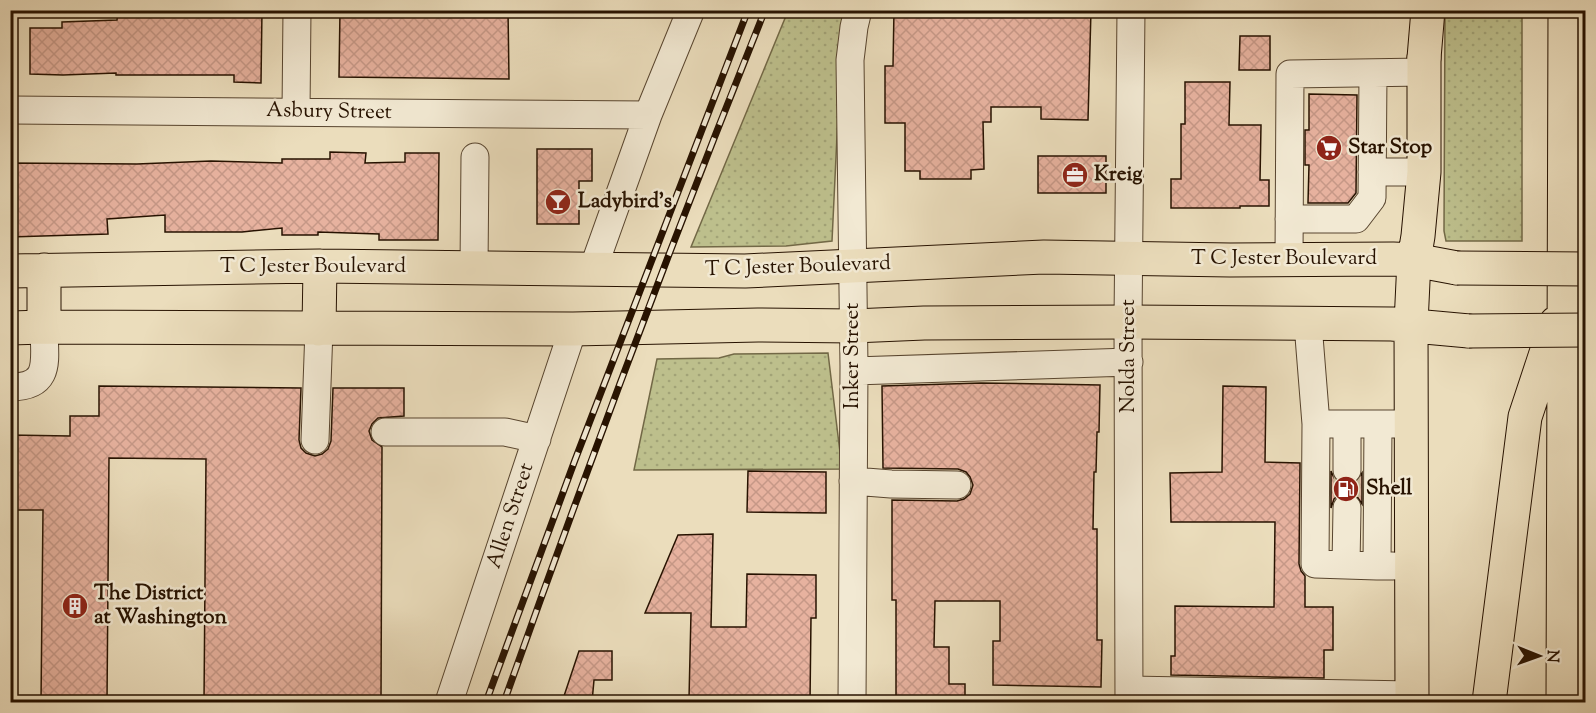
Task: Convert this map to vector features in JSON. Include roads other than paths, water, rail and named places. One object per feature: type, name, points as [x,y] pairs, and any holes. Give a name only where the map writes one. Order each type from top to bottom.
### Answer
[{"type":"main road","points":[[1412,699],[1411,324],[1414,260],[1424,172],[1424,65],[1428,10]]},
{"type":"main road","points":[[1563,702],[1575,281],[1565,10]]},
{"type":"main road","name":"T C Jester Boulevard","points":[[10,271],[320,266],[746,271],[1044,257],[1414,260],[1457,268],[1575,281]]},
{"type":"main road","points":[[319,329],[320,266]]},
{"type":"main road","points":[[44,270],[44,327]]},
{"type":"main road","points":[[1489,702],[1525,417],[1575,281]]},
{"type":"main road","points":[[10,328],[573,329],[1128,322],[1411,324],[1469,331],[1586,330]]},
{"type":"street","points":[[296,112],[297,10]]},
{"type":"street","points":[[593,269],[648,115],[690,10]]},
{"type":"street","name":"Inker Street","points":[[852,702],[854,371],[850,60],[858,10]]},
{"type":"street","name":"Nolda Street","points":[[1129,696],[1128,322],[1131,10]]},
{"type":"street","points":[[1289,260],[1290,74],[1373,74],[1424,65],[1423,10]]},
{"type":"street","points":[[1289,219],[1356,219],[1372,198],[1373,74]]},
{"type":"street","name":"Asbury Street","points":[[10,110],[648,115]]},
{"type":"street","points":[[474,268],[475,157]]},
{"type":"street","points":[[1372,172],[1424,172]]},
{"type":"street","points":[[1308,324],[1316,424],[1316,564],[1412,567]]},
{"type":"street","points":[[10,387],[27,387],[37,381],[43,370],[44,327]]},
{"type":"street","points":[[315,440],[319,329]]},
{"type":"street","name":"Allen Street","points":[[449,702],[573,329]]},
{"type":"street","points":[[854,371],[1129,362]]},
{"type":"street","points":[[1316,424],[1411,424]]},
{"type":"street","points":[[1347,424],[1347,470]]},
{"type":"street","points":[[1377,566],[1378,424]]},
{"type":"street","points":[[385,432],[505,432],[537,439]]},
{"type":"street","points":[[853,481],[957,485]]},
{"type":"street","points":[[1346,565],[1347,508]]},
{"type":"street","points":[[1129,696],[1412,699]]},
{"type":"tunnel","points":[[1347,470],[1347,508]]},
{"type":"railway","points":[[486,702],[575,460],[748,10]]},
{"type":"railway","points":[[504,702],[631,355],[765,10]]},
{"type":"place","name":"Star Stop","points":[[1329,148]]},
{"type":"place","name":"Kreig","points":[[1075,175]]},
{"type":"place","name":"Ladybird's","points":[[558,202]]},
{"type":"place","name":"Shell","points":[[1346,489]]},
{"type":"place","name":"The District at Washington","points":[[75,606]]}]
